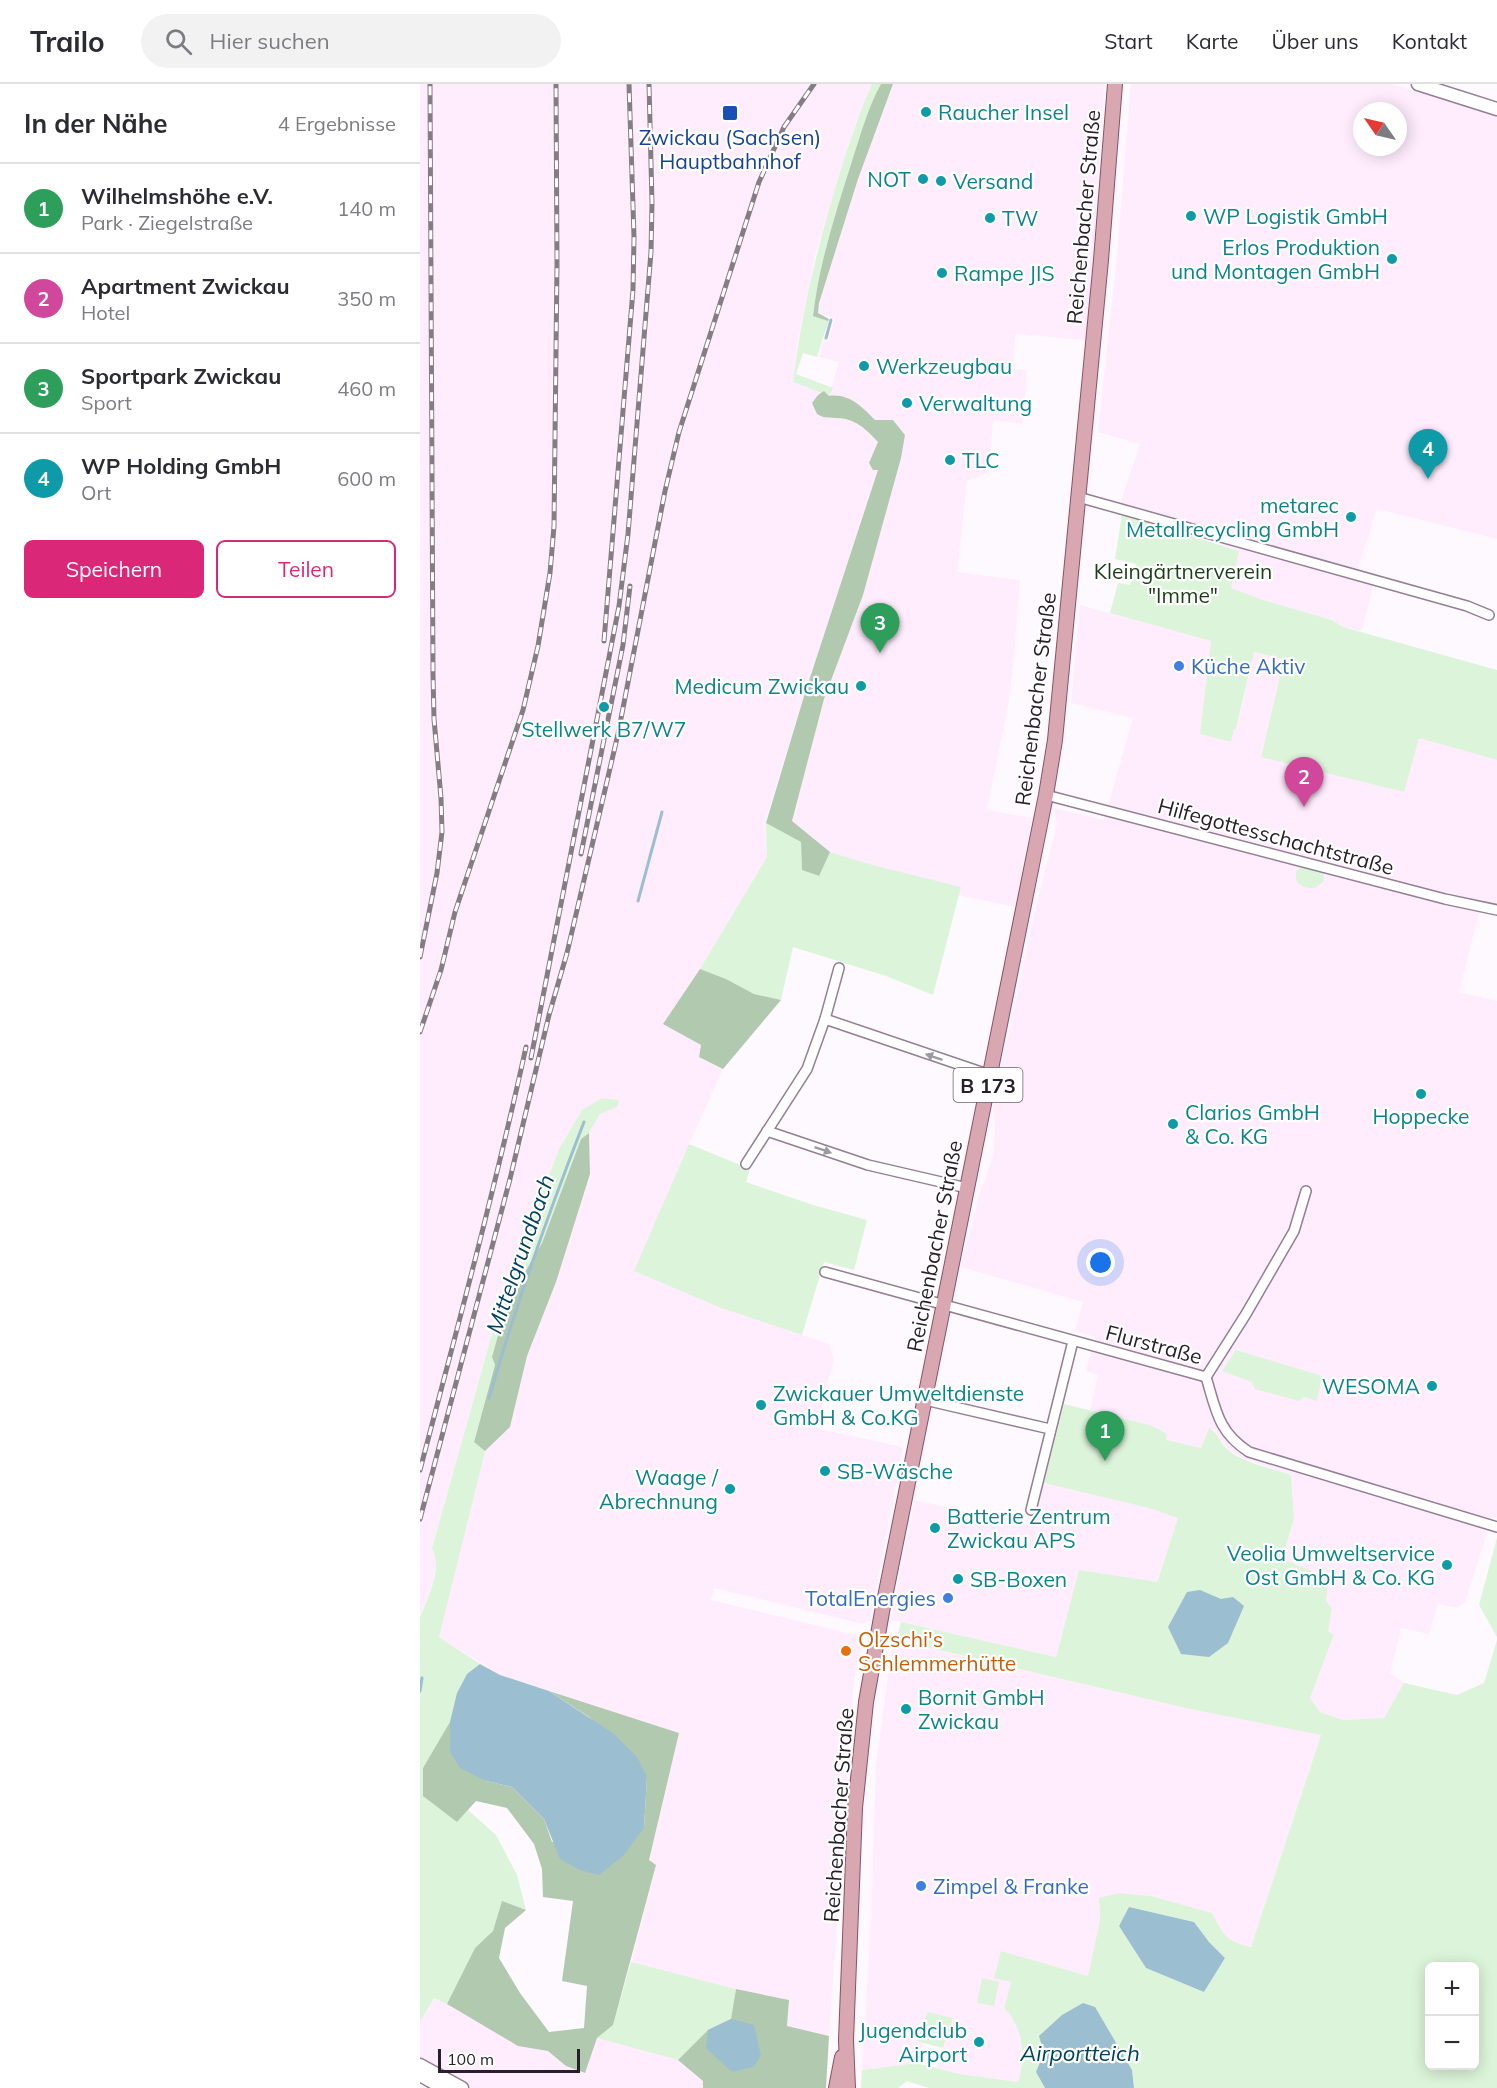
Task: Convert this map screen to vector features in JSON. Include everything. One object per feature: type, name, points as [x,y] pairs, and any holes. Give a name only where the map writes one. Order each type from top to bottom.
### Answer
[{"type":"main road","name":"Reichenbacher Straße","points":[[848,2088],[846,2040],[852,1925],[853,1838],[861,1744],[873,1660],[1046,795],[1058,710],[1115,84]]},
{"type":"main road","points":[[1418,84],[1497,109]]},
{"type":"main road","name":"Reichenbacher Straße","points":[[836,2088],[846,2040]]},
{"type":"main road","points":[[420,2065],[462,2088]]},
{"type":"main road","points":[[420,2075],[443,2088]]},
{"type":"street","points":[[1078,497],[1467,606],[1489,615]]},
{"type":"street","name":"Hilfegottesschachtstraße","points":[[1046,795],[1438,897],[1497,910]]},
{"type":"street","points":[[746,1164],[807,1069],[825,1019],[839,968]]},
{"type":"street","points":[[825,1019],[990,1075]]},
{"type":"street","points":[[767,1131],[868,1165],[967,1188]]},
{"type":"street","points":[[1206,1377],[1294,1231],[1306,1191]]},
{"type":"street","name":"Flurstraße","points":[[825,1272],[1206,1377],[1223,1429],[1234,1442],[1249,1452],[1497,1527]]},
{"type":"street","points":[[1030,1510],[1073,1341]]},
{"type":"street","points":[[925,1400],[1050,1429]]},
{"type":"shaded area","points":[[420,84],[872,84],[854,128],[816,252],[797,345],[793,382],[829,396],[839,362],[819,357],[823,340],[828,341],[835,319],[818,313],[819,303],[858,179],[893,84],[1104,84],[1086,340],[1016,334],[1012,369],[1027,370],[1023,424],[993,420],[989,472],[967,481],[957,572],[1020,580],[1008,706],[987,810],[1032,818],[1015,907],[958,895],[960,887],[830,852],[792,821],[824,699],[867,581],[887,435],[876,479],[767,816],[767,857],[664,1024],[701,1045],[699,1057],[723,1069],[635,1271],[721,1308],[829,1344],[834,1360],[815,1428],[903,1447],[870,1620],[863,1624],[714,1588],[711,1600],[864,1637],[855,1674],[852,1699],[829,2036],[787,2026],[789,2000],[631,1962],[656,1866],[649,1860],[679,1733],[500,1675],[439,1637],[449,1579],[485,1451],[510,1427],[527,1356],[556,1282],[590,1174],[589,1133],[600,1114],[616,1107],[619,1100],[602,1098],[559,1149],[499,1309],[432,1547],[437,1558],[433,1582],[420,1618]]},
{"type":"shaded area","points":[[1131,84],[1391,84],[1497,115],[1497,539],[1377,509],[1357,571],[1375,577],[1362,631],[1343,627],[1332,620],[1230,588],[1239,550],[1122,514],[1121,501],[1140,444],[1098,432],[1116,266]]},
{"type":"shaded area","points":[[1080,605],[1211,641],[1200,734],[1231,742],[1234,729],[1237,729],[1254,652],[1284,658],[1261,756],[1403,792],[1419,738],[1497,760],[1497,908],[1481,905],[1459,992],[1497,1001],[1497,1518],[1492,1517],[1465,1602],[1458,1608],[1438,1604],[1429,1634],[1401,1628],[1390,1673],[1404,1683],[1384,1718],[1343,1720],[1320,1712],[1310,1698],[1334,1636],[1328,1631],[1332,1608],[1326,1601],[1312,1571],[1282,1559],[1294,1519],[1291,1475],[1245,1459],[1227,1449],[1215,1431],[1209,1429],[1201,1448],[1165,1440],[1150,1425],[1090,1410],[1098,1375],[1086,1371],[1095,1337],[1075,1331],[1083,1302],[961,1267],[979,1196],[993,1156],[994,1103],[1035,911],[1057,824],[1054,808],[1104,820],[1133,718],[1071,703]]},
{"type":"shaded area","points":[[1044,1483],[1149,1508],[1178,1518],[1156,1583],[1079,1570],[1056,1657],[891,1620],[915,1500],[1033,1526]]},
{"type":"shaded area","name":"Bornit GmbH Zwickau","points":[[893,1640],[1190,1709],[1321,1734],[1251,1947],[1239,1945],[1224,1937],[1211,1913],[1151,1896],[1119,1893],[1099,1899],[1100,1920],[1088,1976],[1001,1951],[1011,1982],[1004,2008],[1010,2013],[1017,2026],[1023,2051],[1022,2071],[1018,2082],[959,2074],[937,2068],[953,2018],[916,2041],[923,2043],[917,2063],[862,2070],[871,1923],[876,1764]]},
{"type":"shaded area","points":[[435,1997],[518,2046],[548,2051],[566,2066],[584,2073],[597,2038],[678,2060],[703,2081],[703,2088],[473,2088],[420,2059],[420,2022]]},
{"type":"green space","points":[[872,84],[881,84],[872,103],[840,200],[816,296],[813,315],[828,321],[817,357],[803,353],[796,374],[833,388],[829,396],[793,382],[796,357],[815,260],[828,213],[852,136]]},
{"type":"green space","points":[[881,84],[893,84],[858,179],[819,303],[818,313],[829,319],[822,339],[828,321],[813,316],[824,256],[862,130]]},
{"type":"green space","points":[[824,391],[829,396],[843,397],[855,402],[875,420],[893,420],[905,435],[901,458],[863,595],[824,699],[792,821],[830,852],[819,876],[802,870],[801,842],[766,823],[805,693],[878,470],[873,470],[869,463],[878,442],[869,433],[860,425],[849,420],[817,414],[812,403]]},
{"type":"green space","name":"Kleingärtnerverein \"Imme\"","points":[[1122,514],[1239,551],[1231,588],[1332,620],[1343,627],[1497,670],[1497,760],[1419,738],[1404,792],[1261,757],[1284,659],[1254,652],[1231,742],[1200,734],[1211,641],[1110,613],[1118,583],[1130,585],[1136,564],[1115,559]]},
{"type":"green space","points":[[766,823],[801,842],[802,870],[818,876],[830,852],[961,887],[933,995],[886,976],[793,947],[781,1000],[754,994],[726,979],[700,969],[767,857]]},
{"type":"green space","points":[[1301,867],[1323,873],[1324,881],[1315,888],[1302,886],[1296,878],[1297,870]]},
{"type":"green space","points":[[700,969],[726,979],[754,994],[781,1000],[723,1069],[699,1057],[701,1045],[663,1024]]},
{"type":"green space","points":[[602,1098],[619,1100],[617,1107],[600,1114],[589,1133],[581,1139],[542,1243],[507,1303],[492,1357],[495,1365],[474,1441],[485,1451],[439,1637],[480,1664],[461,1685],[447,1728],[423,1768],[457,1822],[468,1810],[496,1835],[517,1875],[526,1910],[502,1902],[493,1931],[475,1948],[447,2004],[434,1998],[420,2022],[420,1618],[435,1574],[435,1556],[432,1548],[499,1309],[559,1149],[582,1110]]},
{"type":"green space","points":[[589,1133],[590,1174],[556,1282],[527,1356],[510,1427],[485,1451],[474,1442],[495,1365],[492,1357],[507,1303],[542,1243],[581,1139]]},
{"type":"green space","points":[[689,1144],[750,1169],[746,1182],[813,1205],[867,1220],[854,1270],[824,1262],[802,1335],[721,1308],[634,1271]]},
{"type":"green space","points":[[1236,1350],[1322,1376],[1317,1401],[1304,1397],[1299,1401],[1255,1389],[1252,1382],[1222,1371]]},
{"type":"green space","points":[[1064,1404],[1150,1425],[1167,1434],[1166,1440],[1201,1448],[1209,1428],[1225,1448],[1234,1455],[1291,1475],[1294,1519],[1282,1559],[1312,1571],[1328,1583],[1326,1601],[1332,1608],[1328,1631],[1334,1635],[1310,1698],[1320,1712],[1343,1720],[1384,1718],[1404,1683],[1457,1695],[1484,1683],[1497,1640],[1497,2088],[1134,2088],[1132,2070],[1113,2040],[1044,2053],[1036,2072],[1045,2088],[929,2088],[907,2081],[898,2088],[861,2088],[862,2070],[917,2063],[959,2074],[1018,2082],[1022,2063],[1021,2043],[1015,2024],[1004,2008],[1011,1982],[994,1978],[1001,1951],[1088,1976],[1100,1920],[1099,1898],[1119,1893],[1151,1896],[1212,1913],[1226,1936],[1236,1943],[1251,1947],[1321,1735],[1190,1709],[926,1647],[898,1634],[901,1622],[1056,1657],[1079,1570],[1157,1582],[1178,1518],[1149,1508],[1044,1483]],"holes":[[[1129,1907],[1194,1922],[1225,1958],[1204,1992],[1146,1968],[1119,1926]]]},
{"type":"green space","points":[[1497,1538],[1497,1637],[1479,1605]]},
{"type":"green space","points":[[549,1691],[679,1733],[649,1860],[656,1865],[613,2025],[597,2038],[585,2073],[566,2066],[548,2051],[518,2046],[447,2004],[475,1948],[493,1931],[502,1901],[526,1910],[505,1928],[499,1958],[520,1993],[549,2032],[584,2028],[587,1986],[562,1981],[573,1901],[543,1897],[542,1869],[534,1844],[507,1808],[476,1801],[457,1822],[423,1796],[423,1768],[450,1722],[450,1752],[486,1781],[512,1787],[544,1819],[552,1842],[644,1828],[647,1777],[589,1717]]},
{"type":"green space","points":[[631,1962],[736,1989],[731,2019],[708,2030],[678,2060],[597,2038],[613,2025]]},
{"type":"green space","points":[[982,1978],[999,1982],[994,2006],[977,2003]]},
{"type":"green space","points":[[736,1989],[789,2000],[787,2026],[829,2036],[826,2088],[703,2088],[703,2081],[678,2060],[708,2030],[731,2019]]},
{"type":"green space","points":[[928,2012],[953,2018],[943,2048],[916,2041]]},
{"type":"water","points":[[1200,1590],[1221,1599],[1233,1597],[1244,1606],[1228,1643],[1209,1657],[1181,1654],[1168,1627],[1187,1592]]},
{"type":"water","points":[[480,1664],[500,1675],[549,1691],[614,1734],[637,1757],[647,1777],[644,1828],[623,1856],[599,1875],[580,1870],[560,1859],[544,1819],[512,1787],[486,1781],[460,1768],[450,1752],[450,1722],[457,1693],[467,1674]]},
{"type":"water","points":[[1129,1907],[1194,1922],[1225,1958],[1204,1992],[1146,1968],[1119,1926]]},
{"type":"water","name":"Airportteich","points":[[1083,2003],[1095,2007],[1132,2070],[1134,2088],[1045,2088],[1036,2072],[1044,2053],[1039,2036],[1062,2015]]},
{"type":"water","points":[[731,2019],[754,2025],[761,2056],[753,2067],[732,2072],[706,2048],[708,2030]]},
{"type":"waterway","name":"Mittelgrundbach","points":[[826,338],[831,320]]},
{"type":"waterway","name":"Mittelgrundbach","points":[[638,901],[662,812]]},
{"type":"waterway","name":"Mittelgrundbach","points":[[489,1398],[534,1258],[584,1122]]},
{"type":"waterway","name":"Mittelgrundbach","points":[[420,1691],[422,1678]]},
{"type":"railway","points":[[420,957],[437,873],[442,832],[433,674],[430,84]]},
{"type":"railway","points":[[420,1032],[441,970],[455,912],[523,710],[538,646],[550,573],[554,526],[557,264],[556,84]]},
{"type":"railway","points":[[604,641],[633,290],[634,237],[629,84]]},
{"type":"railway","points":[[531,1058],[619,606],[628,534],[651,252],[649,84]]},
{"type":"railway","points":[[420,1519],[510,1179],[549,1015],[567,953],[618,734],[665,491],[679,432],[759,182],[784,127],[814,84]]},
{"type":"railway","points":[[581,854],[623,645],[630,586]]},
{"type":"railway","points":[[420,1470],[489,1206],[526,1047]]},
{"type":"place","name":"Raucher Insel","points":[[926,112]]},
{"type":"place","name":"Zwickau (Sachsen) Hauptbahnhof","points":[[730,113]]},
{"type":"place","name":"NOT","points":[[923,179]]},
{"type":"place","name":"Versand","points":[[941,181]]},
{"type":"place","name":"WP Logistik GmbH","points":[[1191,216]]},
{"type":"place","name":"TW","points":[[990,218]]},
{"type":"place","name":"Erlos Produktion und Montagen GmbH","points":[[1392,259]]},
{"type":"place","name":"Rampe JIS","points":[[942,273]]},
{"type":"place","name":"Werkzeugbau","points":[[864,366]]},
{"type":"place","name":"Verwaltung","points":[[907,403]]},
{"type":"place","name":"TLC","points":[[950,460]]},
{"type":"place","name":"WP Holding GmbH","points":[[1428,479]]},
{"type":"place","name":"metarec Metallrecycling GmbH","points":[[1351,517]]},
{"type":"place","name":"Sportpark Zwickau","points":[[880,653]]},
{"type":"place","name":"Küche Aktiv","points":[[1179,666]]},
{"type":"place","name":"Medicum Zwickau","points":[[861,686]]},
{"type":"place","name":"Stellwerk B7/W7","points":[[604,707]]},
{"type":"place","name":"Apartment Zwickau","points":[[1304,807]]},
{"type":"place","name":"Hoppecke","points":[[1421,1094]]},
{"type":"place","name":"Clarios GmbH & Co. KG","points":[[1173,1124]]},
{"type":"place","name":"WESOMA","points":[[1432,1386]]},
{"type":"place","name":"Zwickauer Umweltdienste GmbH & Co.KG","points":[[761,1405]]},
{"type":"place","name":"Wilhelmshöhe e.V.","points":[[1105,1461]]},
{"type":"place","name":"SB-Wäsche","points":[[825,1471]]},
{"type":"place","name":"Waage / Abrechnung","points":[[730,1489]]},
{"type":"place","name":"Batterie Zentrum Zwickau APS","points":[[935,1528]]},
{"type":"place","name":"Veolia Umweltservice Ost GmbH & Co. KG","points":[[1447,1565]]},
{"type":"place","name":"SB-Boxen","points":[[958,1579]]},
{"type":"place","name":"TotalEnergies","points":[[948,1598]]},
{"type":"place","name":"Olzschi's Schlemmerhütte","points":[[846,1651]]},
{"type":"place","name":"Bornit GmbH Zwickau","points":[[906,1709]]},
{"type":"place","name":"Zimpel & Franke","points":[[921,1886]]},
{"type":"place","name":"Jugendclub Airport","points":[[979,2042]]}]
